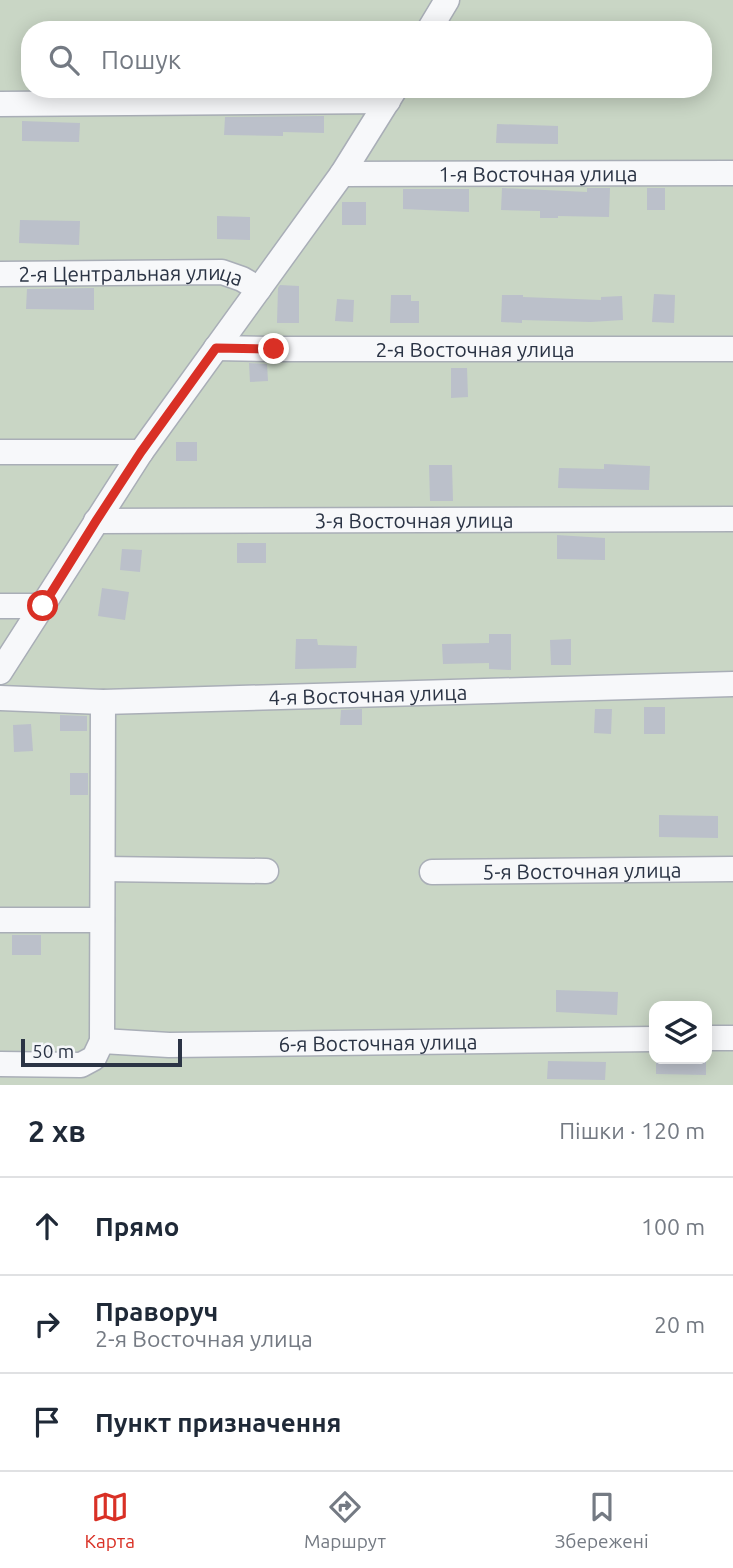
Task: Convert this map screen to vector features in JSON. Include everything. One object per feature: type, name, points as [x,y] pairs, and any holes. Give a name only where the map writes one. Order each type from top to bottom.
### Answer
[{"type":"street","points":[[434,21],[447,0]]},
{"type":"street","points":[[0,104],[261,98]]},
{"type":"street","points":[[0,672],[141,452],[342,174],[389,98]]},
{"type":"street","name":"1-я Восточная улица","points":[[342,174],[733,173]]},
{"type":"street","name":"2-я Центральная улица","points":[[0,274],[222,272],[259,289]]},
{"type":"street","name":"2-я Восточная улица","points":[[216,348],[733,349]]},
{"type":"street","points":[[0,452],[141,452]]},
{"type":"street","name":"3-я Восточная улица","points":[[96,521],[733,519]]},
{"type":"street","points":[[0,606],[43,606]]},
{"type":"street","name":"4-я Восточная улица","points":[[0,698],[103,702],[733,684]]},
{"type":"street","points":[[0,1064],[81,1065],[94,1058],[102,1041],[103,702]]},
{"type":"street","points":[[103,869],[266,871]]},
{"type":"street","name":"5-я Восточная улица","points":[[432,872],[733,869]]},
{"type":"street","points":[[0,920],[102,920]]},
{"type":"street","points":[[712,1038],[733,1038]]},
{"type":"street","name":"6-я Восточная улица","points":[[102,1041],[169,1045],[649,1039]]},
{"type":"green space","points":[[0,0],[733,0],[733,1085],[0,1085]]},
{"type":"building","points":[[324,116],[324,133],[283,132],[283,136],[224,135],[225,117]]},
{"type":"building","points":[[22,121],[80,123],[79,142],[22,141]]},
{"type":"building","points":[[497,124],[558,126],[558,144],[496,143]]},
{"type":"building","points":[[502,188],[587,192],[587,188],[610,188],[609,217],[540,218],[540,211],[501,210]]},
{"type":"building","points":[[647,188],[665,188],[665,210],[647,210]]},
{"type":"building","points":[[403,189],[469,189],[469,212],[403,209]]},
{"type":"building","points":[[342,202],[366,202],[366,225],[342,225]]},
{"type":"building","points":[[217,216],[250,217],[250,240],[217,239]]},
{"type":"building","points":[[20,220],[80,221],[79,245],[19,243]]},
{"type":"building","points":[[280,285],[299,286],[299,323],[277,323]]},
{"type":"building","points":[[94,288],[94,310],[26,309],[27,289]]},
{"type":"building","points":[[654,294],[675,295],[674,323],[652,322]]},
{"type":"building","points":[[391,295],[411,295],[411,301],[419,301],[419,323],[390,323]]},
{"type":"building","points":[[502,295],[601,300],[601,297],[622,296],[623,320],[501,322]]},
{"type":"building","points":[[337,299],[354,300],[353,322],[335,321]]},
{"type":"building","points":[[249,363],[267,364],[268,381],[250,382]]},
{"type":"building","points":[[451,368],[467,368],[468,397],[451,398]]},
{"type":"building","points":[[176,442],[197,442],[197,461],[176,461]]},
{"type":"building","points":[[604,464],[650,466],[649,490],[558,488],[559,468],[604,469]]},
{"type":"building","points":[[429,465],[452,465],[453,501],[430,501]]},
{"type":"building","points":[[557,535],[605,538],[605,560],[557,559]]},
{"type":"building","points":[[237,543],[266,543],[266,563],[237,563]]},
{"type":"building","points":[[122,549],[142,550],[140,572],[120,570]]},
{"type":"building","points":[[102,588],[129,592],[125,620],[98,616]]},
{"type":"building","points":[[489,634],[511,634],[511,670],[489,669],[489,663],[443,664],[442,644],[489,643]]},
{"type":"building","points":[[296,639],[317,639],[318,645],[357,646],[356,668],[295,669]]},
{"type":"building","points":[[571,639],[571,665],[551,665],[550,640]]},
{"type":"building","points":[[644,707],[665,707],[665,734],[644,734]]},
{"type":"building","points":[[362,709],[362,725],[340,725],[341,710]]},
{"type":"building","points":[[595,709],[612,709],[611,734],[594,733]]},
{"type":"building","points":[[60,715],[87,716],[87,731],[60,731]]},
{"type":"building","points":[[31,724],[33,751],[14,752],[13,725]]},
{"type":"building","points":[[70,773],[88,773],[88,795],[70,795]]},
{"type":"building","points":[[659,815],[718,816],[718,838],[659,837]]},
{"type":"building","points":[[12,935],[41,935],[41,955],[12,955]]},
{"type":"building","points":[[556,990],[618,992],[617,1015],[556,1012]]},
{"type":"building","points":[[548,1061],[606,1062],[605,1080],[547,1079]]},
{"type":"building","points":[[656,1064],[706,1064],[706,1075],[656,1074]]},
{"type":"route","points":[[43,606],[141,452],[216,348],[274,349]]}]
